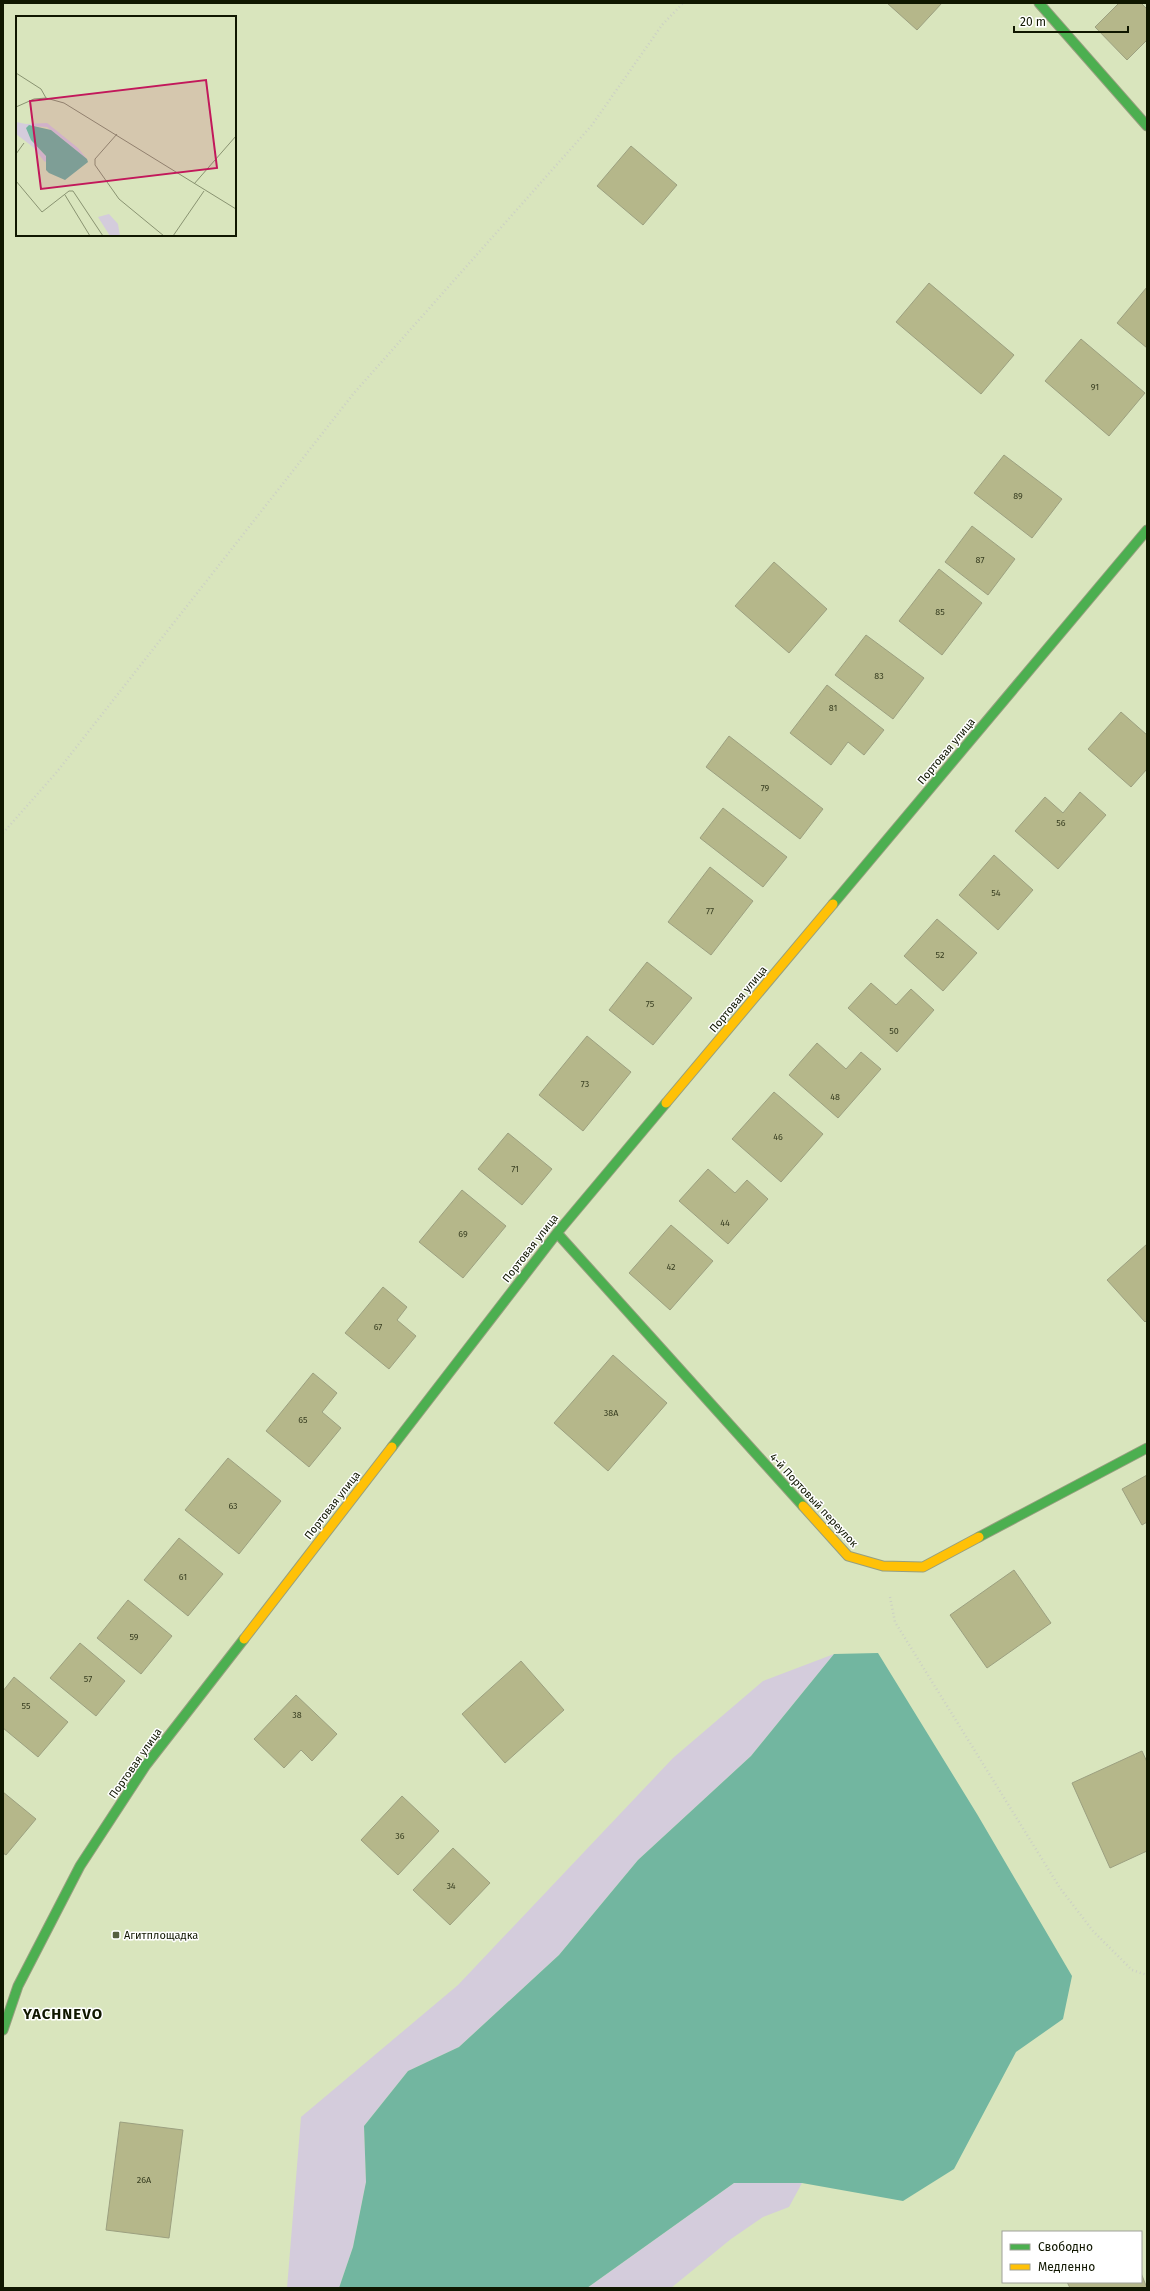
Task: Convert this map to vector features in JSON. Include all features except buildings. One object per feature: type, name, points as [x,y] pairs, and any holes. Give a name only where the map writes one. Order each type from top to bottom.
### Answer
[{"type":"street","points":[[1039,3],[1147,126]]},
{"type":"street","name":"Портовая улица","points":[[3,2030],[18,1986],[80,1866],[146,1765],[557,1233],[1147,530]]},
{"type":"street","name":"4-й Портовый переулок","points":[[557,1233],[848,1556],[883,1566],[923,1567],[1147,1448]]},
{"type":"path","points":[[3,833],[56,773],[354,393],[592,125],[662,25],[683,3]]},
{"type":"path","points":[[883,1566],[895,1622],[1060,1888],[1093,1931],[1132,1970],[1147,1975]]},
{"type":"shaded area","points":[[834,1654],[751,1756],[638,1860],[559,1955],[459,2047],[408,2071],[364,2126],[366,2182],[353,2247],[339,2288],[287,2288],[301,2117],[458,1985],[673,1758],[763,1681]]},
{"type":"shaded area","points":[[734,2183],[802,2183],[789,2207],[763,2217],[731,2239],[671,2288],[587,2288]]},
{"type":"water","points":[[878,1653],[977,1814],[1072,1976],[1063,2019],[1016,2052],[954,2169],[903,2201],[802,2183],[734,2183],[587,2288],[339,2288],[353,2247],[366,2182],[364,2126],[408,2071],[459,2047],[559,1955],[638,1860],[751,1756],[834,1654]]},
{"type":"traffic: fast","points":[[1039,3],[1147,126]]},
{"type":"traffic: fast","points":[[833,904],[1147,530]]},
{"type":"traffic: fast","points":[[392,1447],[557,1233],[666,1103]]},
{"type":"traffic: fast","points":[[557,1233],[803,1506]]},
{"type":"traffic: fast","points":[[979,1537],[1147,1448]]},
{"type":"traffic: fast","points":[[3,2030],[18,1986],[80,1866],[146,1765],[244,1639]]},
{"type":"traffic: slow","points":[[666,1103],[833,904]]},
{"type":"traffic: slow","points":[[244,1639],[392,1447]]},
{"type":"traffic: slow","points":[[803,1506],[848,1556],[883,1566],[923,1567],[979,1537]]},
{"type":"place","name":"Агитплощадка","points":[[116,1935]]},
{"type":"district","name":"YACHNEVO","points":[[63,2014]]}]
